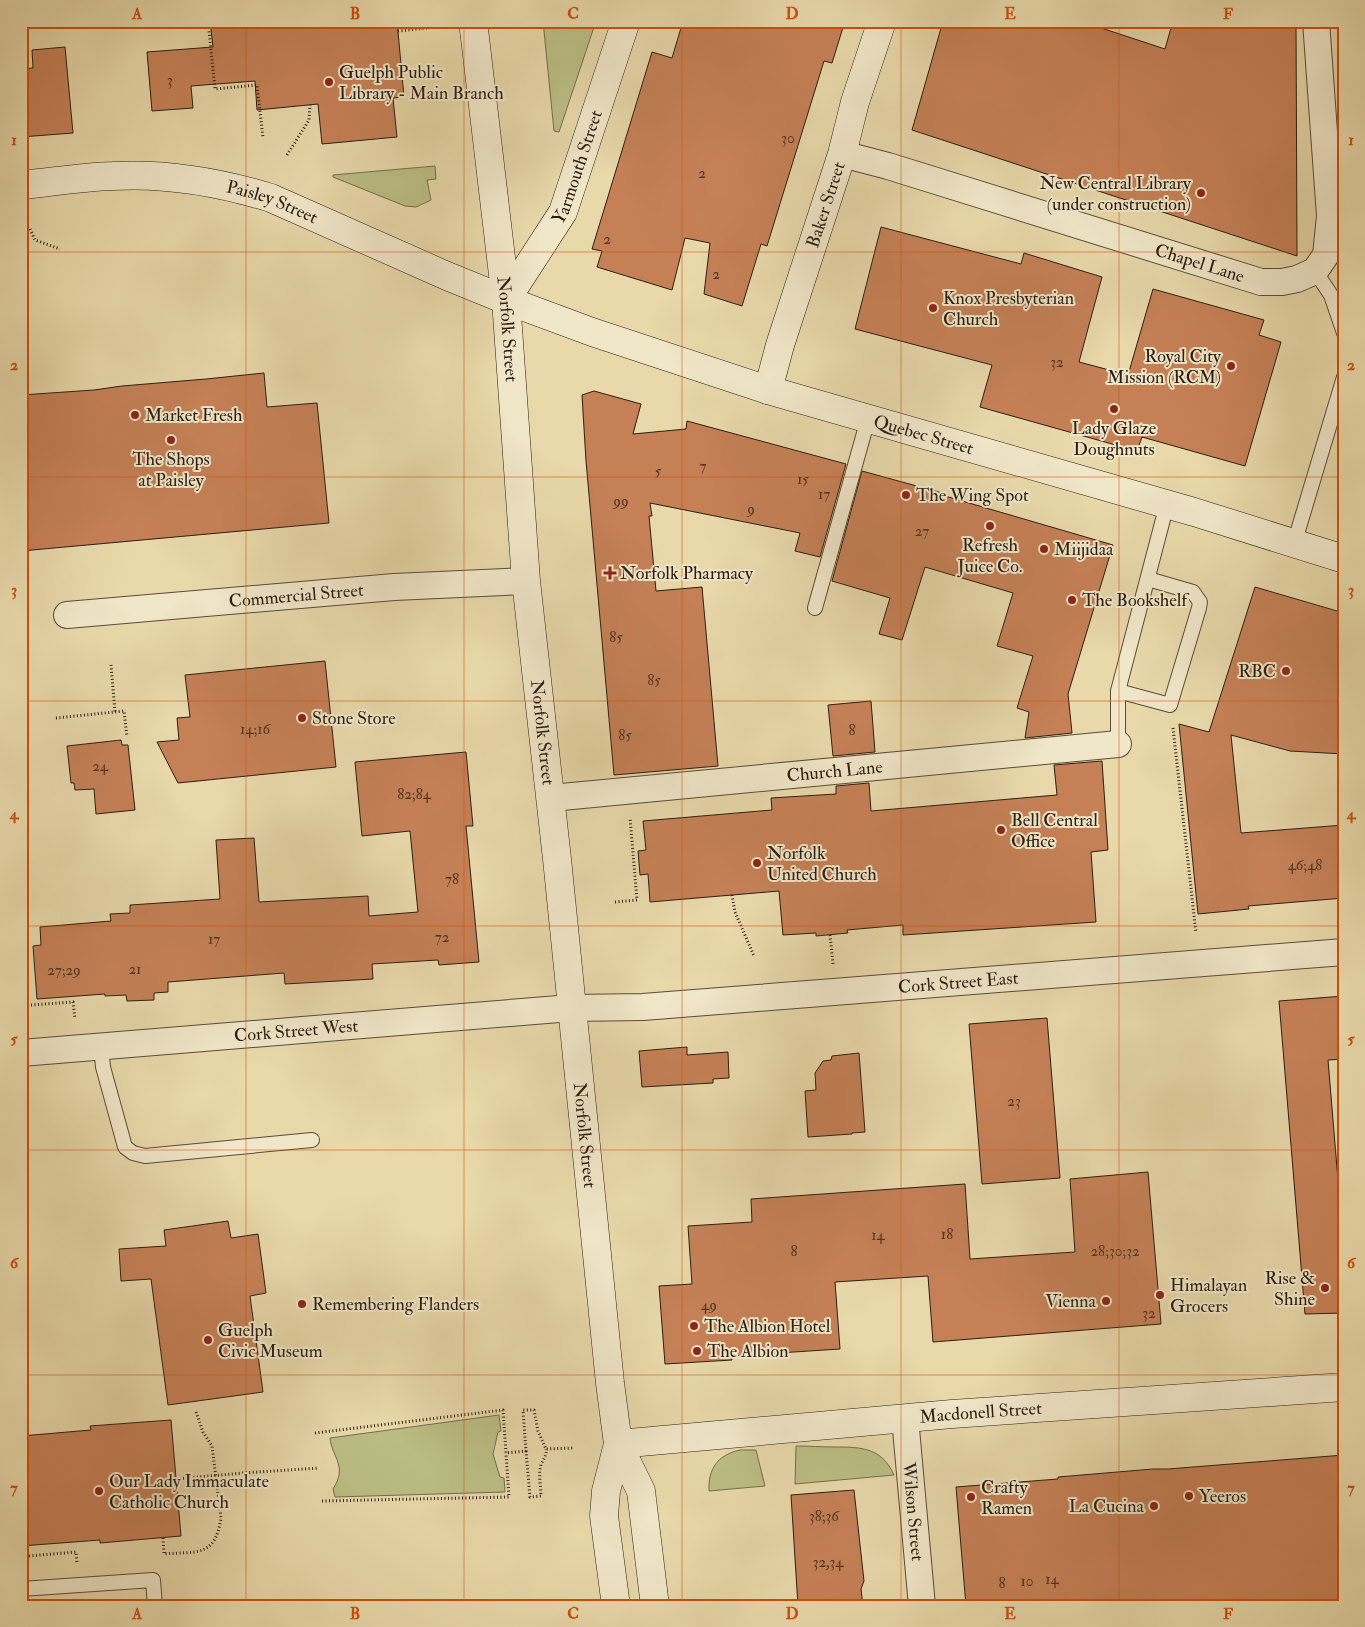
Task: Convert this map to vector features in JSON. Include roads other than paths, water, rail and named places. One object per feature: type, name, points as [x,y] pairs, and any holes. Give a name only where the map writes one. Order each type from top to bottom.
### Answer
[{"type":"street","name":"Norfolk Street","points":[[473,21],[506,300],[526,580],[551,798],[571,1008],[618,1444],[641,1491],[655,1606]]},
{"type":"street","name":"Yarmouth Street","points":[[506,300],[563,212],[626,21]]},
{"type":"street","name":"Baker Street","points":[[768,390],[780,345],[842,154],[855,102],[882,21]]},
{"type":"street","points":[[1315,271],[1326,255],[1330,216],[1316,21]]},
{"type":"street","name":"Chapel Lane","points":[[842,154],[888,166],[1261,282],[1282,282],[1296,279],[1315,271]]},
{"type":"street","name":"Paisley Street","points":[[21,185],[127,176],[186,178],[214,182],[271,198],[506,300]]},
{"type":"street","name":"Quebec Street","points":[[506,300],[592,332],[768,390],[1167,504],[1344,559]]},
{"type":"street","name":"Commercial Street","points":[[67,615],[394,587],[526,580]]},
{"type":"street","name":"Church Lane","points":[[551,798],[1118,744]]},
{"type":"street","name":"Cork Street East","points":[[571,1008],[652,1006],[1344,952]]},
{"type":"street","name":"Cork Street West","points":[[21,1053],[571,1008]]},
{"type":"street","name":"Macdonell Street","points":[[618,1444],[905,1418],[1344,1387]]},
{"type":"street","name":"Wilson Street","points":[[905,1418],[922,1606]]},
{"type":"street","name":"Norfolk Street","points":[[616,1606],[604,1516],[606,1491],[618,1444]]},
{"type":"lane","points":[[1315,271],[1331,295],[1344,333]]},
{"type":"lane","points":[[1294,544],[1344,377]]},
{"type":"lane","points":[[815,608],[868,419]]},
{"type":"lane","points":[[1118,744],[1118,691],[1167,504]]},
{"type":"lane","points":[[1118,691],[1170,705],[1200,602],[1193,592],[1148,579]]},
{"type":"lane","points":[[101,1046],[103,1067],[125,1147],[133,1154],[145,1156],[312,1140]]},
{"type":"lane","points":[[21,1589],[153,1580],[155,1606]]},
{"type":"place","name":"Guelph Public Library - Main Branch","points":[[329,82]]},
{"type":"place","name":"New Central Library (under construction)","points":[[1201,193]]},
{"type":"place","name":"Knox Presbyterian Church","points":[[933,308]]},
{"type":"place","name":"Royal City Mission (RCM)","points":[[1231,366]]},
{"type":"place","name":"Lady Glaze Doughnuts","points":[[1114,409]]},
{"type":"place","name":"Market Fresh","points":[[135,415]]},
{"type":"place","name":"The Shops at Paisley","points":[[171,440]]},
{"type":"place","name":"The Wing Spot","points":[[906,495]]},
{"type":"place","name":"Refresh Juice Co.","points":[[990,526]]},
{"type":"place","name":"Miijidaa","points":[[1044,549]]},
{"type":"place","name":"Norfolk Pharmacy","points":[[610,573]]},
{"type":"place","name":"The Bookshelf","points":[[1072,600]]},
{"type":"place","name":"RBC","points":[[1286,671]]},
{"type":"place","name":"Stone Store","points":[[302,718]]},
{"type":"place","name":"Bell Central Office","points":[[1001,830]]},
{"type":"place","name":"Norfolk United Church","points":[[757,863]]},
{"type":"place","name":"Rise & Shine","points":[[1325,1288]]},
{"type":"place","name":"Himalayan Grocers","points":[[1160,1295]]},
{"type":"place","name":"Vienna","points":[[1106,1301]]},
{"type":"place","name":"Remembering Flanders","points":[[302,1304]]},
{"type":"place","name":"The Albion Hotel","points":[[694,1326]]},
{"type":"place","name":"Guelph Civic Museum","points":[[208,1340]]},
{"type":"place","name":"The Albion","points":[[697,1351]]},
{"type":"place","name":"Our Lady Immaculate Catholic Church","points":[[99,1491]]},
{"type":"place","name":"Yeeros","points":[[1189,1496]]},
{"type":"place","name":"Crafty Ramen","points":[[971,1497]]},
{"type":"place","name":"La Cucina","points":[[1154,1506]]}]
